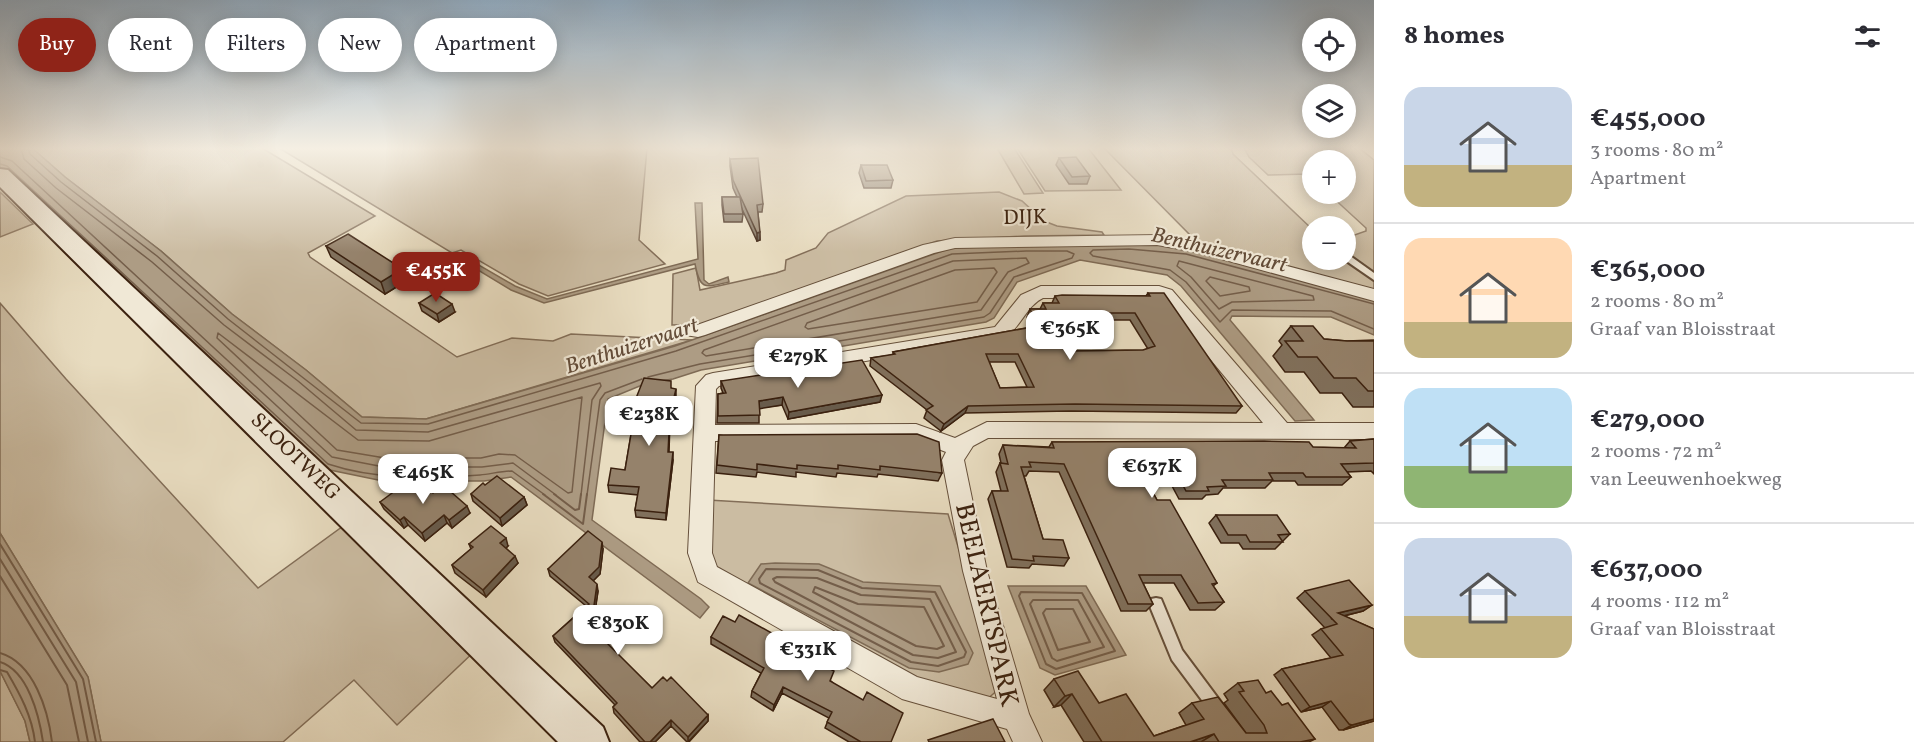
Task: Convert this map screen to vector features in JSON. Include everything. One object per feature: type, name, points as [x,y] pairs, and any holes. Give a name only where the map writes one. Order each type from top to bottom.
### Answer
[{"type":"street","name":"SLOOTWEG","points":[[8,183],[588,742]]},
{"type":"street","name":"DIJK","points":[[685,330],[698,331],[929,249],[966,242],[1157,240],[1197,247],[1374,295]]},
{"type":"street","name":"BEELAERTSPARK","points":[[1022,730],[912,689],[707,574],[700,553],[706,386],[713,380],[1000,332],[1010,325],[1026,297],[1041,292],[1159,292],[1166,294],[1283,432]]},
{"type":"street","points":[[704,433],[916,432],[957,447],[966,437],[987,430],[1374,431]]},
{"type":"street","name":"BEELAERTSPARK","points":[[957,447],[953,460],[975,571],[1022,730]]},
{"type":"lane","points":[[1356,264],[1374,277]]},
{"type":"lane","points":[[1156,604],[1177,655],[1228,725]]},
{"type":"shaded area","points":[[72,183],[320,183],[375,216],[308,253],[310,257],[457,357],[512,338],[553,341],[571,334],[692,340],[426,419],[362,417],[306,370],[232,314],[161,251]]},
{"type":"shaded area","points":[[336,183],[644,183],[639,240],[665,264],[548,296],[519,284],[461,250],[452,253]]},
{"type":"shaded area","points":[[1017,183],[1036,183],[1043,193],[1024,194]]},
{"type":"shaded area","points":[[1040,183],[1115,183],[1121,190],[1045,191]]},
{"type":"shaded area","points":[[1138,183],[1263,183],[1302,220],[1302,270],[1356,270],[1356,234],[1366,231],[1366,228],[1356,216],[1353,216],[1340,204],[1356,204],[1356,183],[1374,183],[1374,291],[1200,245]]},
{"type":"shaded area","points":[[0,192],[33,224],[0,237]]},
{"type":"shaded area","points":[[999,192],[1022,201],[1044,221],[1057,226],[1102,232],[1104,235],[1024,236],[937,241],[705,324],[672,325],[673,274],[696,268],[700,290],[776,273],[785,270],[786,260],[816,248],[828,233],[906,196]]},
{"type":"shaded area","points":[[0,303],[66,379],[258,588],[346,524],[479,647],[397,725],[354,680],[283,742],[101,742],[88,677],[0,533]]},
{"type":"shaded area","points":[[708,500],[948,514],[1001,687],[984,702],[906,675],[711,564]]},
{"type":"shaded area","points":[[0,671],[25,721],[30,742],[0,742]]},
{"type":"water","points":[[16,183],[72,183],[161,251],[232,314],[306,370],[362,417],[426,419],[675,346],[951,248],[1129,243],[1187,248],[1374,299],[1374,335],[1331,317],[1232,316],[1230,320],[1314,420],[1295,421],[1181,286],[1167,275],[1080,260],[1017,282],[994,318],[986,322],[701,370],[673,379],[647,383],[608,399],[592,520],[701,599],[709,607],[700,618],[511,477],[484,481],[383,481],[325,469]]},
{"type":"water","points":[[695,203],[702,203],[704,280],[709,284],[728,277],[729,282],[704,285],[699,279],[695,264],[544,303],[511,290],[453,255],[458,253],[515,286],[547,299],[698,259]]},
{"type":"water","points":[[0,533],[88,677],[101,742],[30,742],[25,721],[0,671]]},
{"type":"water","points":[[761,564],[819,564],[863,582],[940,586],[973,653],[968,664],[939,672],[909,668],[748,583]]},
{"type":"water","points":[[1008,586],[1086,586],[1126,655],[1055,675],[1040,668]]},
{"type":"building","points":[[734,183],[761,183],[763,204],[757,205],[760,232],[757,233]]},
{"type":"building","points":[[722,197],[740,197],[743,214],[724,214]]},
{"type":"building","points":[[348,234],[398,266],[394,268],[399,271],[381,282],[326,246]]},
{"type":"building","points":[[435,293],[452,304],[437,314],[419,303]]},
{"type":"building","points":[[1148,293],[1164,293],[1242,406],[1075,404],[968,406],[944,424],[926,410],[933,406],[871,358],[1038,326],[1030,309],[1046,309],[1043,303],[1059,303],[1055,296],[1150,296]],"holes":[[[1086,313],[1135,313],[1155,346],[1143,350],[1073,351],[1058,322],[1091,322]],[[986,354],[1018,354],[1034,387],[1000,388]]]},
{"type":"building","points":[[1291,326],[1313,326],[1324,339],[1374,341],[1374,391],[1368,391],[1356,378],[1334,378],[1317,357],[1298,357],[1285,341],[1303,341]]},
{"type":"building","points":[[862,360],[882,395],[789,412],[783,397],[759,401],[760,415],[718,416],[718,394],[726,393],[721,381]]},
{"type":"building","points":[[644,378],[671,381],[671,388],[676,389],[670,414],[668,452],[673,452],[666,513],[635,510],[639,487],[608,485],[611,468],[625,470],[633,422],[627,421]]},
{"type":"building","points":[[917,434],[939,442],[942,473],[880,466],[880,470],[838,465],[838,469],[797,465],[797,469],[757,464],[757,470],[717,465],[719,435]]},
{"type":"building","points":[[1374,439],[1374,463],[1341,464],[1351,477],[1306,477],[1303,473],[1269,473],[1273,480],[1222,480],[1226,486],[1207,487],[1209,491],[1186,491],[1171,463],[1139,467],[1157,500],[1170,500],[1217,583],[1212,584],[1224,602],[1198,603],[1181,575],[1139,575],[1153,604],[1128,604],[1064,464],[1029,462],[1031,467],[1021,467],[1043,539],[1063,540],[1069,558],[1033,556],[1034,561],[1012,559],[992,491],[1008,491],[1000,463],[1008,464],[1003,445],[1054,448],[1052,442],[1264,441],[1309,442],[1313,447],[1356,448],[1350,441]]},
{"type":"building","points":[[497,476],[524,497],[500,518],[471,494],[483,483],[485,485]]},
{"type":"building","points":[[407,482],[417,491],[425,486],[433,493],[443,485],[467,506],[449,520],[444,515],[422,533],[404,517],[400,520],[380,502]]},
{"type":"building","points":[[1216,515],[1277,515],[1290,534],[1278,535],[1283,542],[1250,542],[1246,535],[1228,535]]},
{"type":"building","points":[[491,526],[506,538],[500,543],[515,556],[483,590],[452,565],[473,547],[469,544]]},
{"type":"building","points":[[588,531],[602,542],[599,567],[589,577],[597,584],[591,627],[652,688],[663,677],[667,681],[671,677],[708,715],[688,737],[671,720],[650,742],[645,742],[613,707],[617,703],[553,636],[589,604],[548,569]]},
{"type":"building","points":[[1349,580],[1372,605],[1338,613],[1374,629],[1374,719],[1352,725],[1331,701],[1310,707],[1282,669],[1343,655],[1321,629],[1337,624],[1305,591]]},
{"type":"building","points":[[739,615],[777,636],[775,639],[834,671],[830,681],[863,700],[867,692],[903,713],[891,742],[861,742],[827,722],[832,712],[783,687],[774,705],[752,691],[764,668],[711,637],[723,616],[735,622]]},
{"type":"building","points":[[1078,671],[1099,703],[1126,694],[1154,736],[1204,719],[1192,703],[1218,697],[1246,733],[1267,733],[1264,725],[1239,692],[1244,691],[1238,683],[1258,680],[1266,693],[1271,691],[1282,705],[1288,703],[1315,739],[1300,742],[1219,742],[1214,734],[1190,742],[1102,742],[1072,694],[1065,696],[1054,679]]},
{"type":"building","points":[[993,719],[1005,742],[929,742],[928,740]]},
{"type":"water label","name":"Benthuizervaart","points":[[1219,251]]},
{"type":"water label","name":"Benthuizervaart","points":[[632,347]]}]
